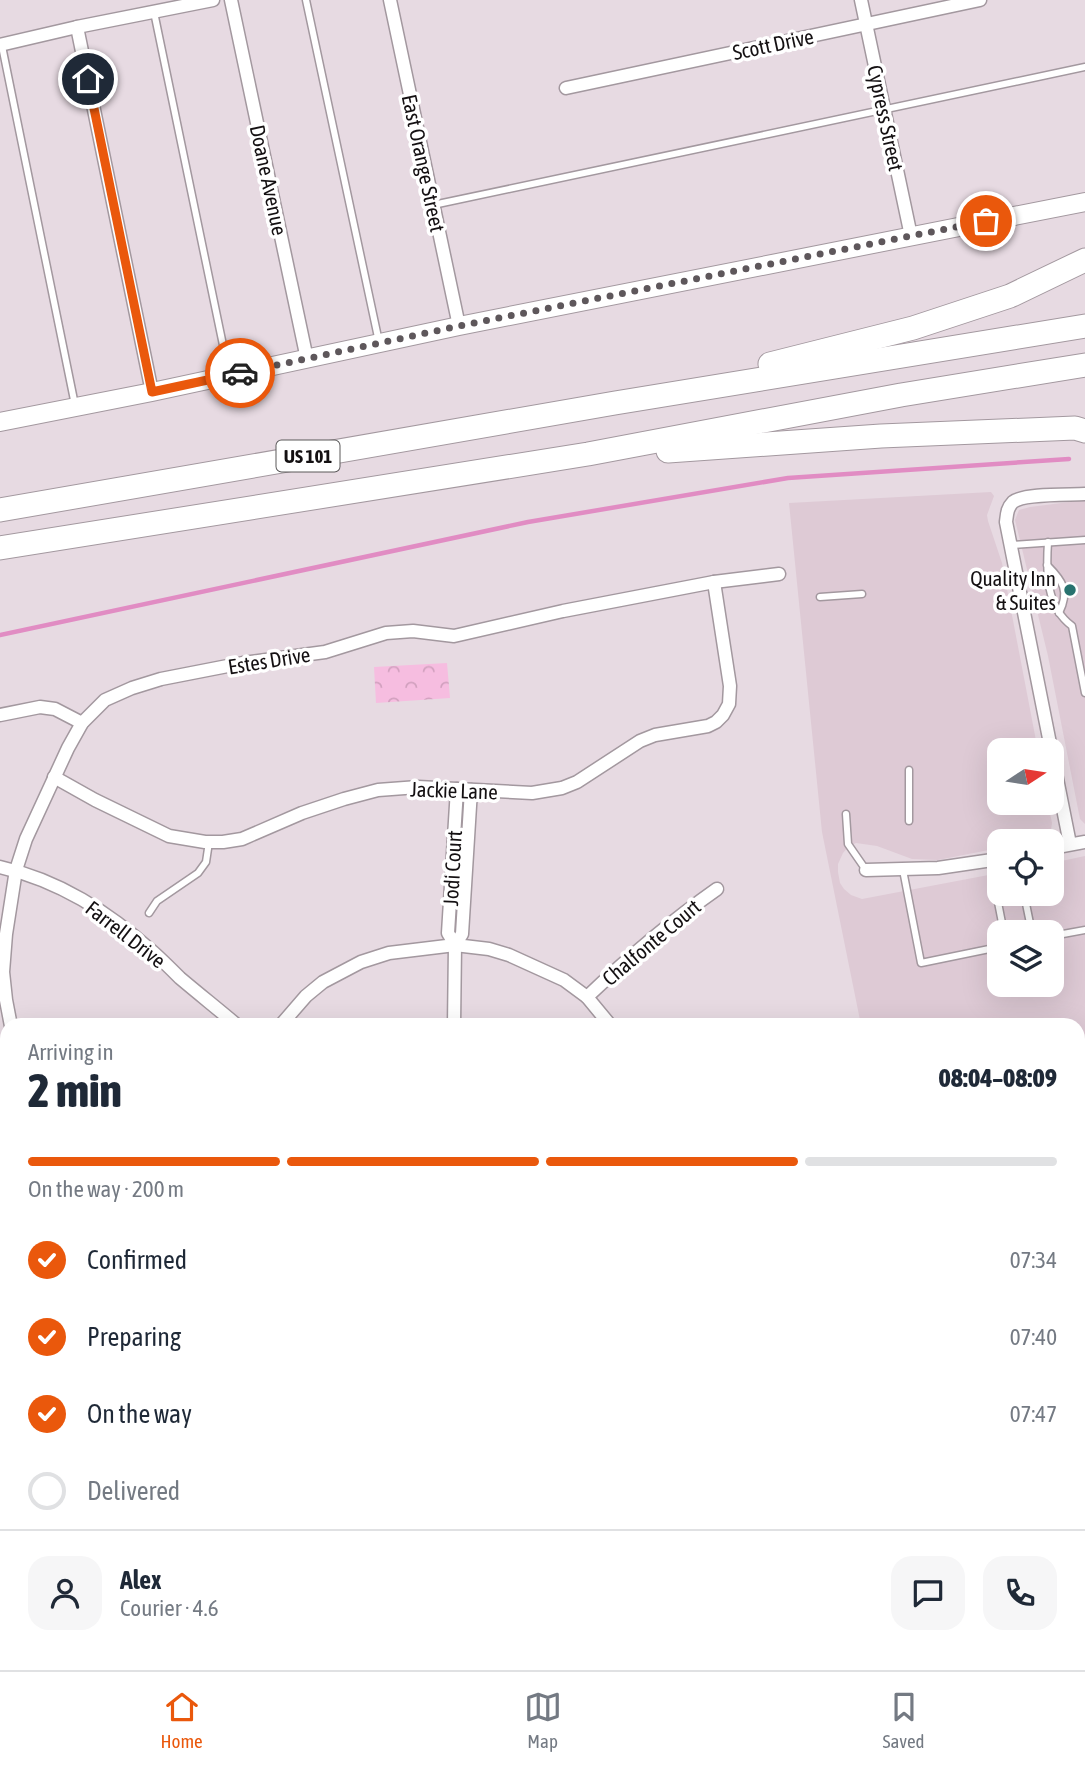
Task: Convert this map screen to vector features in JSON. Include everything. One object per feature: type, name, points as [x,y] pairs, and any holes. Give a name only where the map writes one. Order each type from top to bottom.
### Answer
[{"type":"highway","points":[[615,403],[912,328],[1010,296],[1085,260]]},
{"type":"highway","name":"US 101","points":[[0,510],[615,403],[1085,326]]},
{"type":"highway","name":"US 101","points":[[0,548],[587,454],[901,395],[1085,365]]},
{"type":"highway","points":[[587,454],[895,435],[1075,428],[1085,430]]},
{"type":"street","points":[[1,45],[213,0]]},
{"type":"street","name":"Doane Avenue","points":[[231,0],[307,359]]},
{"type":"street","name":"East Orange Street","points":[[390,0],[459,326]]},
{"type":"street","name":"Cypress Street","points":[[861,0],[911,236]]},
{"type":"street","name":"Scott Drive","points":[[566,89],[980,0]]},
{"type":"street","points":[[77,27],[152,392]]},
{"type":"street","points":[[1,417],[75,407],[152,392],[459,326],[1085,202]]},
{"type":"street","points":[[1048,738],[1010,545],[1007,509],[1015,500],[1025,497],[1085,494]]},
{"type":"street","name":"Estes Drive","points":[[9,1018],[3,972],[16,870],[26,839],[68,748],[82,723],[105,700],[161,679],[243,663],[325,652],[386,633],[413,631],[454,636],[562,611],[714,582],[779,574]]},
{"type":"street","name":"Jackie Lane","points":[[54,777],[169,836],[209,842],[242,839],[302,813],[378,790],[418,787],[532,793],[562,788],[589,775],[640,741],[654,735],[708,726],[723,715],[729,704],[730,686],[714,582]]},
{"type":"street","points":[[0,715],[40,708],[55,709],[82,723]]},
{"type":"street","name":"Jodi Court","points":[[454,1018],[455,944],[448,933],[457,789]]},
{"type":"street","name":"Jodi Court","points":[[455,944],[462,934],[471,790]]},
{"type":"street","points":[[1064,815],[1070,844]]},
{"type":"street","points":[[1064,845],[1085,842]]},
{"type":"street","points":[[866,870],[938,868],[987,861]]},
{"type":"street","name":"Farrell Drive","points":[[0,867],[16,870],[58,886],[93,904],[154,952],[229,1018]]},
{"type":"street","name":"Chalfonte Court","points":[[587,997],[673,920],[717,888]]},
{"type":"street","points":[[287,1018],[306,996],[323,982],[361,962],[389,953],[455,944],[489,949],[519,959],[564,980],[587,997],[604,1018]]},
{"type":"lane","points":[[306,0],[379,343]]},
{"type":"lane","points":[[154,12],[229,376]]},
{"type":"lane","points":[[1,45],[75,407]]},
{"type":"lane","points":[[433,205],[1085,67]]},
{"type":"lane","points":[[1010,545],[1085,540]]},
{"type":"lane","points":[[1048,542],[1047,565],[1051,595],[1060,617],[1072,626],[1085,693]]},
{"type":"lane","points":[[1047,565],[1059,577],[1064,588],[1065,601],[1059,613]]},
{"type":"lane","points":[[820,597],[862,594]]},
{"type":"lane","points":[[909,769],[909,821]]},
{"type":"lane","points":[[845,814],[848,844],[866,870]]},
{"type":"lane","points":[[149,913],[157,901],[198,873],[206,862],[209,842]]},
{"type":"lane","points":[[903,870],[921,963],[987,949]]},
{"type":"lane","points":[[1064,934],[1085,930]]},
{"type":"shaded area","points":[[991,492],[994,496],[987,515],[988,521],[1002,563],[1036,738],[987,738],[987,816],[1051,816],[1051,829],[987,829],[987,850],[938,860],[912,859],[877,846],[856,843],[843,853],[838,872],[844,889],[862,899],[987,875],[987,906],[1064,906],[1064,860],[1085,856],[1085,1018],[860,1018],[822,832],[789,503]]},
{"type":"shaded area","points":[[1085,500],[1085,824],[1080,819],[1048,656],[1015,520],[1019,510]]},
{"type":"green space","points":[[447,663],[450,698],[376,703],[374,667]]},
{"type":"waterway","points":[[0,635],[528,522],[788,478],[1069,459]]},
{"type":"way so far","points":[[240,373],[459,326],[986,221]]},
{"type":"place","name":"Quality Inn & Suites","points":[[1070,590]]},
{"type":"route","points":[[88,79],[152,392],[240,373]]}]
